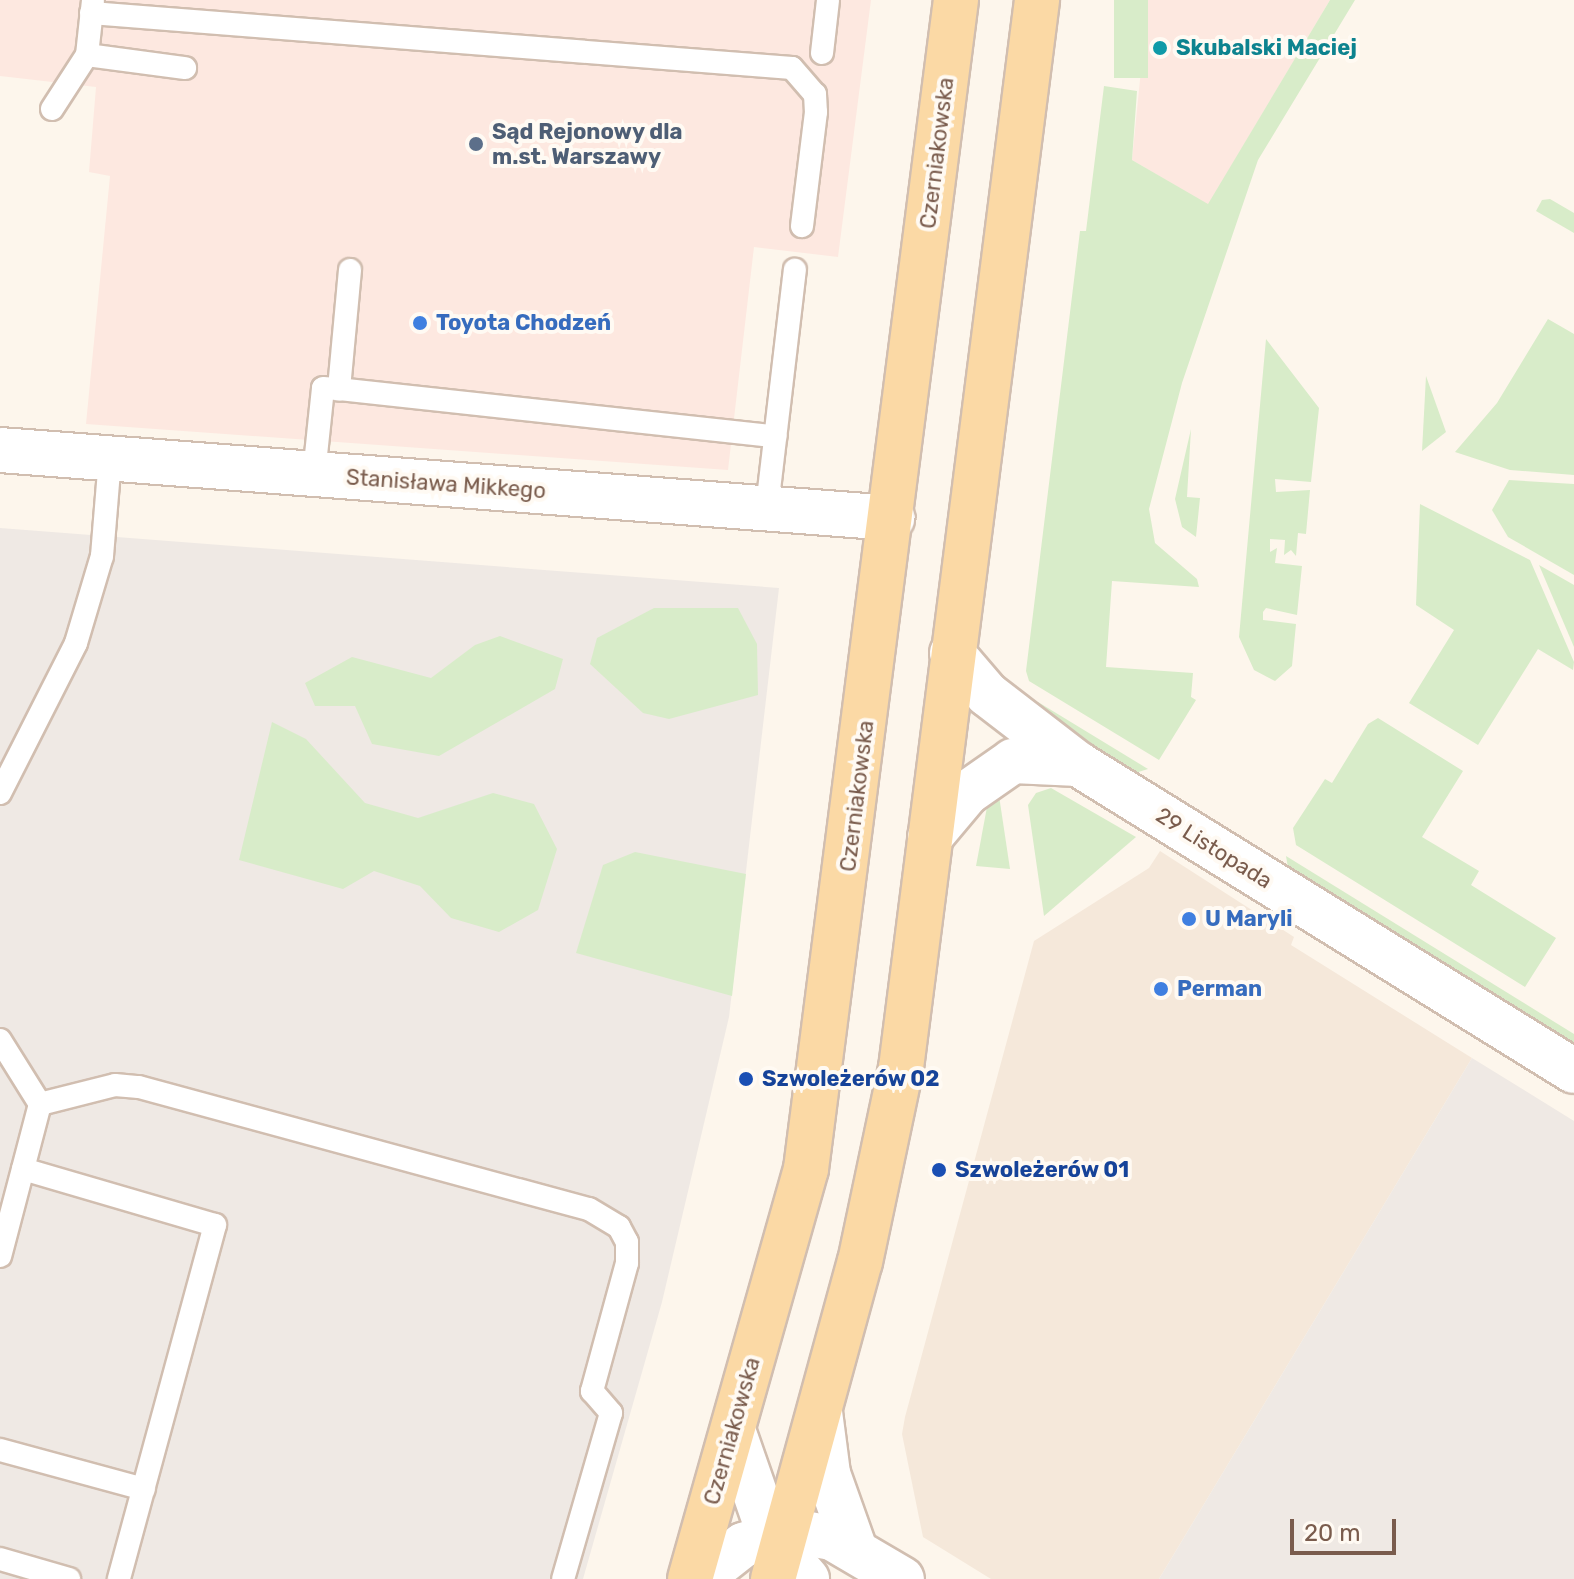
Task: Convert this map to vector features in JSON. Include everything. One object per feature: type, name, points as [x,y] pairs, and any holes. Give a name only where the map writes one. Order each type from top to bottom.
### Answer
[{"type":"main road","name":"Czerniakowska","points":[[690,1579],[806,1169],[892,518],[956,0]]},
{"type":"main road","points":[[783,1555],[882,1175],[930,837],[1037,0]]},
{"type":"street","name":"Stanisława Mikkego","points":[[0,450],[892,518]]},
{"type":"street","name":"29 Listopada","points":[[952,653],[987,694],[1078,764],[1574,1071]]},
{"type":"street","points":[[930,837],[967,793],[1013,761],[1078,764]]},
{"type":"street","points":[[820,1412],[828,1474],[855,1550]]},
{"type":"street","points":[[733,1430],[783,1555]]},
{"type":"street","points":[[700,1579],[721,1559],[783,1555],[832,1538],[902,1579]]},
{"type":"lane","points":[[822,53],[828,0]]},
{"type":"lane","points":[[52,109],[87,55],[92,7],[792,68],[815,94],[816,112],[802,226]]},
{"type":"lane","points":[[87,55],[185,68]]},
{"type":"lane","points":[[339,389],[350,270]]},
{"type":"lane","points":[[767,507],[795,270]]},
{"type":"lane","points":[[314,474],[323,388],[775,436]]},
{"type":"lane","points":[[0,793],[76,643],[102,556],[110,459]]},
{"type":"lane","points":[[0,1040],[40,1104],[0,1256]]},
{"type":"lane","points":[[40,1104],[115,1085],[139,1087],[589,1209],[619,1227],[627,1242],[627,1263],[592,1391],[611,1413],[563,1579]]},
{"type":"lane","points":[[23,1169],[215,1225],[119,1579]]},
{"type":"lane","points":[[0,1450],[144,1489]]},
{"type":"lane","points":[[0,1559],[69,1579]]},
{"type":"shaded area","points":[[0,0],[871,0],[838,257],[754,247],[728,470],[86,424],[110,176],[89,172],[96,87],[0,76]]},
{"type":"shaded area","points":[[1148,0],[1330,0],[1208,205],[1132,160]]},
{"type":"shaded area","points":[[0,528],[779,588],[729,1017],[662,1302],[583,1579],[0,1579]]},
{"type":"shaded area","points":[[1160,851],[1294,937],[1291,945],[1472,1058],[1159,1579],[991,1579],[923,1537],[902,1434],[905,1417],[1034,941],[1149,868]]},
{"type":"shaded area","points":[[1472,1058],[1574,1121],[1574,1579],[1159,1579]]},
{"type":"green space","points":[[1114,0],[1148,0],[1148,78],[1114,78]]},
{"type":"green space","points":[[1330,0],[1355,0],[1258,160],[1182,383],[1149,509],[1155,543],[1197,579],[1199,587],[1112,581],[1106,667],[1193,673],[1191,697],[1196,700],[1159,760],[1029,681],[1026,671],[1080,231],[1086,231],[1104,86],[1137,91],[1132,160],[1208,204]]},
{"type":"green space","points":[[1550,199],[1574,213],[1574,233],[1536,211],[1542,200]]},
{"type":"green space","points":[[1548,319],[1574,334],[1574,475],[1510,470],[1455,452],[1497,403]]},
{"type":"green space","points":[[1266,339],[1319,408],[1311,482],[1275,479],[1276,492],[1310,490],[1306,534],[1298,533],[1296,556],[1291,550],[1284,555],[1285,540],[1270,539],[1270,552],[1277,548],[1275,563],[1302,566],[1297,615],[1266,608],[1263,612],[1263,620],[1296,624],[1292,666],[1275,681],[1254,670],[1239,637]]},
{"type":"green space","points":[[1426,376],[1446,432],[1422,451]]},
{"type":"green space","points":[[1191,429],[1187,497],[1200,498],[1196,537],[1182,527],[1175,499]]},
{"type":"green space","points":[[1509,480],[1574,484],[1574,575],[1508,537],[1492,510]]},
{"type":"green space","points":[[1420,504],[1530,560],[1574,662],[1573,670],[1538,649],[1478,745],[1409,703],[1454,630],[1416,605]]},
{"type":"green space","points":[[1539,565],[1574,585],[1574,647]]},
{"type":"green space","points":[[654,608],[738,608],[757,644],[758,695],[669,719],[643,713],[590,664],[597,638]]},
{"type":"green space","points":[[500,636],[563,659],[555,689],[439,756],[372,744],[355,706],[315,706],[305,683],[352,657],[431,678],[475,645]]},
{"type":"green space","points":[[1038,702],[1148,769],[1132,774],[1032,712]]},
{"type":"green space","points":[[1378,718],[1463,771],[1422,837],[1479,871],[1471,885],[1556,938],[1525,987],[1296,845],[1293,828],[1325,779],[1332,783],[1368,724]]},
{"type":"green space","points":[[272,722],[306,739],[365,803],[418,818],[493,793],[534,804],[557,849],[538,910],[499,932],[451,918],[420,886],[374,871],[343,889],[239,860]]},
{"type":"green space","points":[[1051,788],[1136,837],[1044,916],[1028,805],[1036,793]]},
{"type":"green space","points":[[998,789],[1010,869],[976,866],[987,807]]},
{"type":"green space","points":[[635,852],[746,874],[732,996],[576,953],[603,865]]},
{"type":"green space","points":[[1286,856],[1574,1034],[1574,1050],[1288,868]]},
{"type":"place","name":"Skubalski Maciej","points":[[1160,48]]},
{"type":"place","name":"Sąd Rejonowy dla m.st. Warszawy","points":[[476,144]]},
{"type":"place","name":"Toyota Chodzeń","points":[[420,323]]},
{"type":"place","name":"U Maryli","points":[[1189,919]]},
{"type":"place","name":"Perman","points":[[1161,989]]},
{"type":"place","name":"Szwoleżerów 02","points":[[746,1079]]},
{"type":"place","name":"Szwoleżerów 01","points":[[939,1170]]}]
